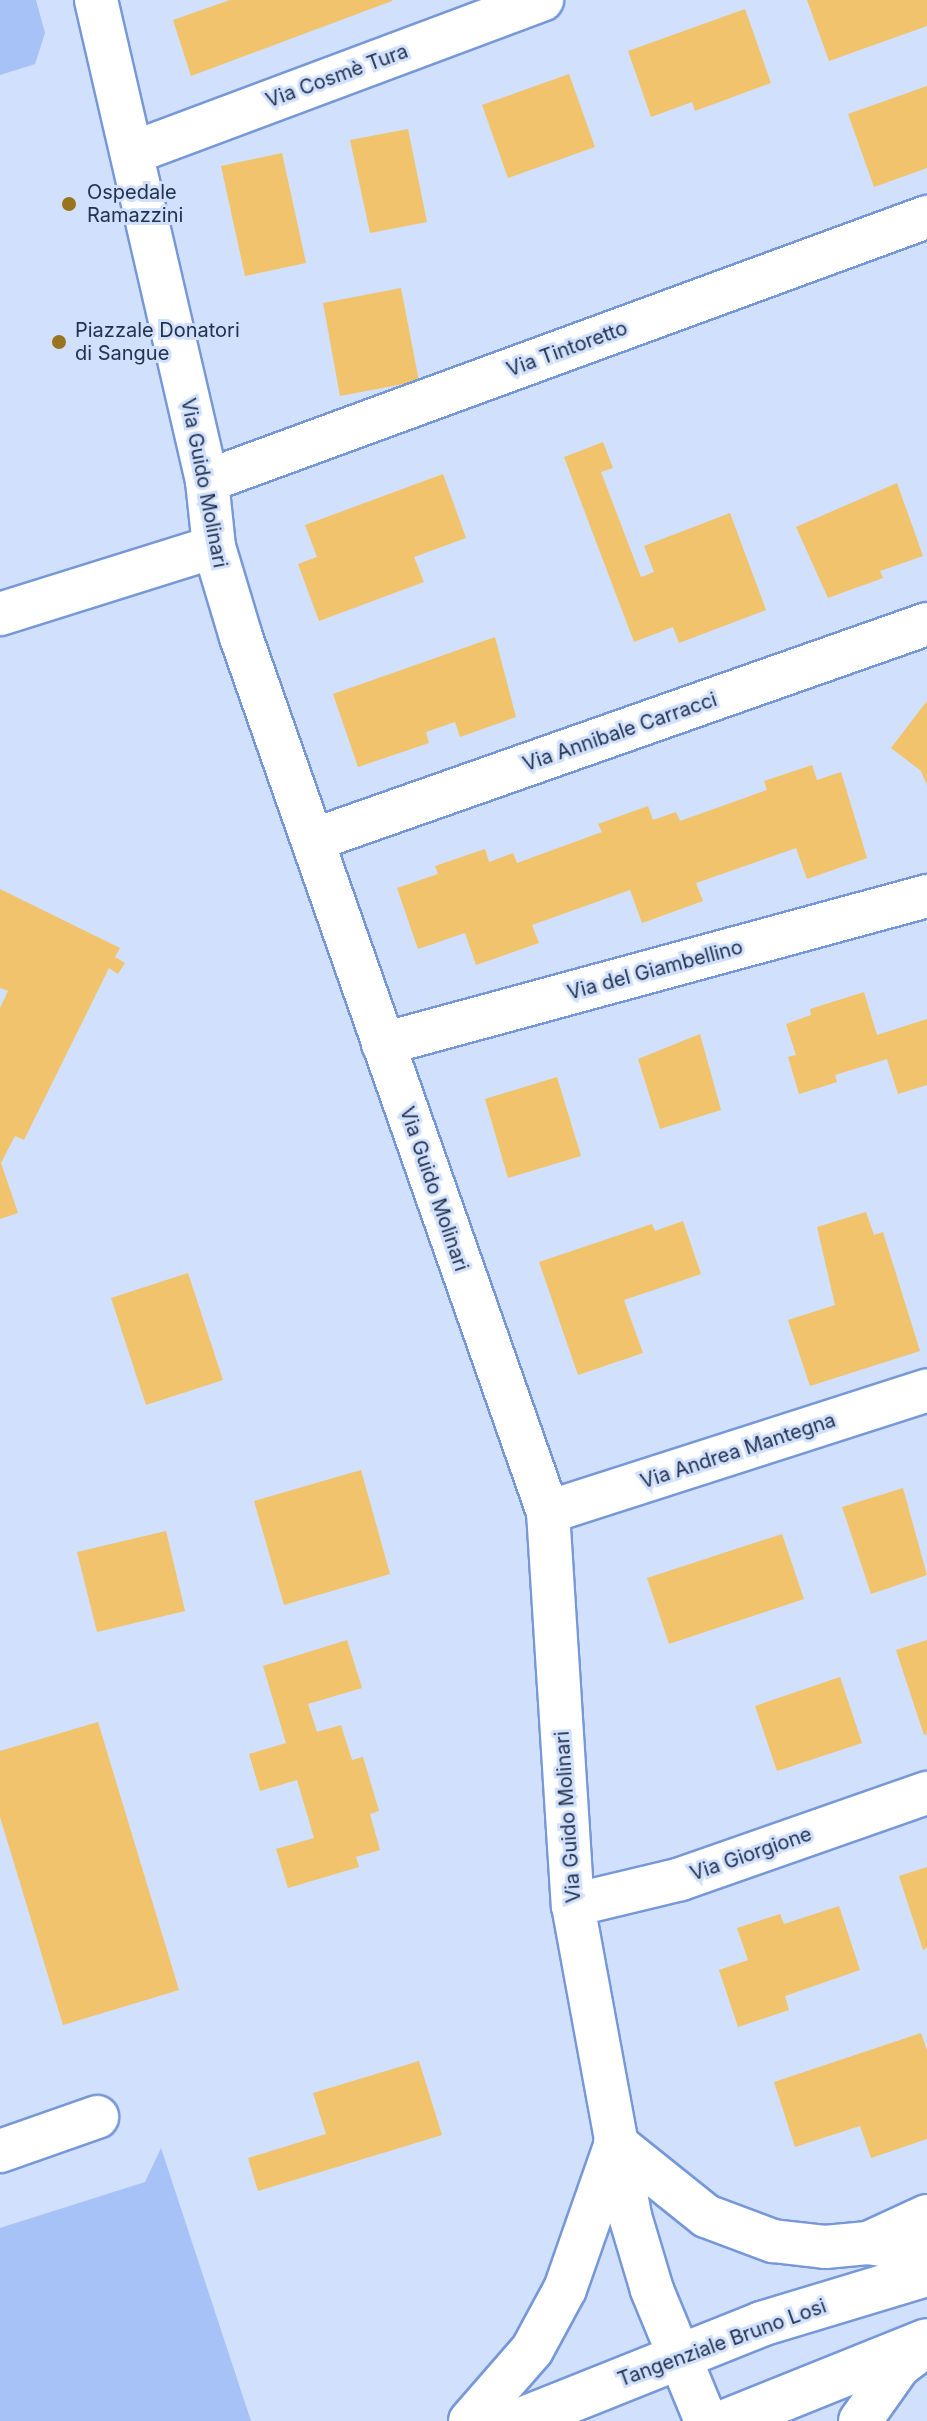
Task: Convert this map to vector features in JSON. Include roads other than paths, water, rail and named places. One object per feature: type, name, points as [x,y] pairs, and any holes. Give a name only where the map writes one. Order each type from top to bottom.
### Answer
[{"type":"main road","name":"Tangenziale Bruno Losi","points":[[519,2421],[693,2389],[927,2274]]},
{"type":"main road","points":[[728,2421],[927,2343]]},
{"type":"street","name":"Via Guido Molinari","points":[[96,0],[207,481],[214,547],[383,1044],[548,1512],[573,1905],[615,2143],[648,2275],[693,2389]]},
{"type":"street","name":"Via Cosmè Tura","points":[[132,153],[542,0]]},
{"type":"street","name":"Via Tintoretto","points":[[207,481],[927,217]]},
{"type":"street","points":[[0,614],[214,547]]},
{"type":"street","name":"Via Annibale Carracci","points":[[313,840],[927,624]]},
{"type":"street","name":"Via del Giambellino","points":[[383,1044],[927,896]]},
{"type":"street","name":"Via Andrea Mantegna","points":[[548,1512],[927,1390]]},
{"type":"street","name":"Via Giorgione","points":[[573,1905],[681,1879],[927,1793]]},
{"type":"street","points":[[0,2151],[97,2117]]},
{"type":"street","points":[[470,2421],[532,2350],[565,2289],[615,2143],[706,2216],[773,2241],[825,2247],[868,2243],[927,2252]]},
{"type":"street","points":[[868,2243],[927,2216]]},
{"type":"street","points":[[860,2421],[899,2366],[927,2343]]},
{"type":"place","name":"Ospedale Ramazzini","points":[[69,204]]},
{"type":"place","name":"Piazzale Donatori di Sangue","points":[[59,342]]}]
